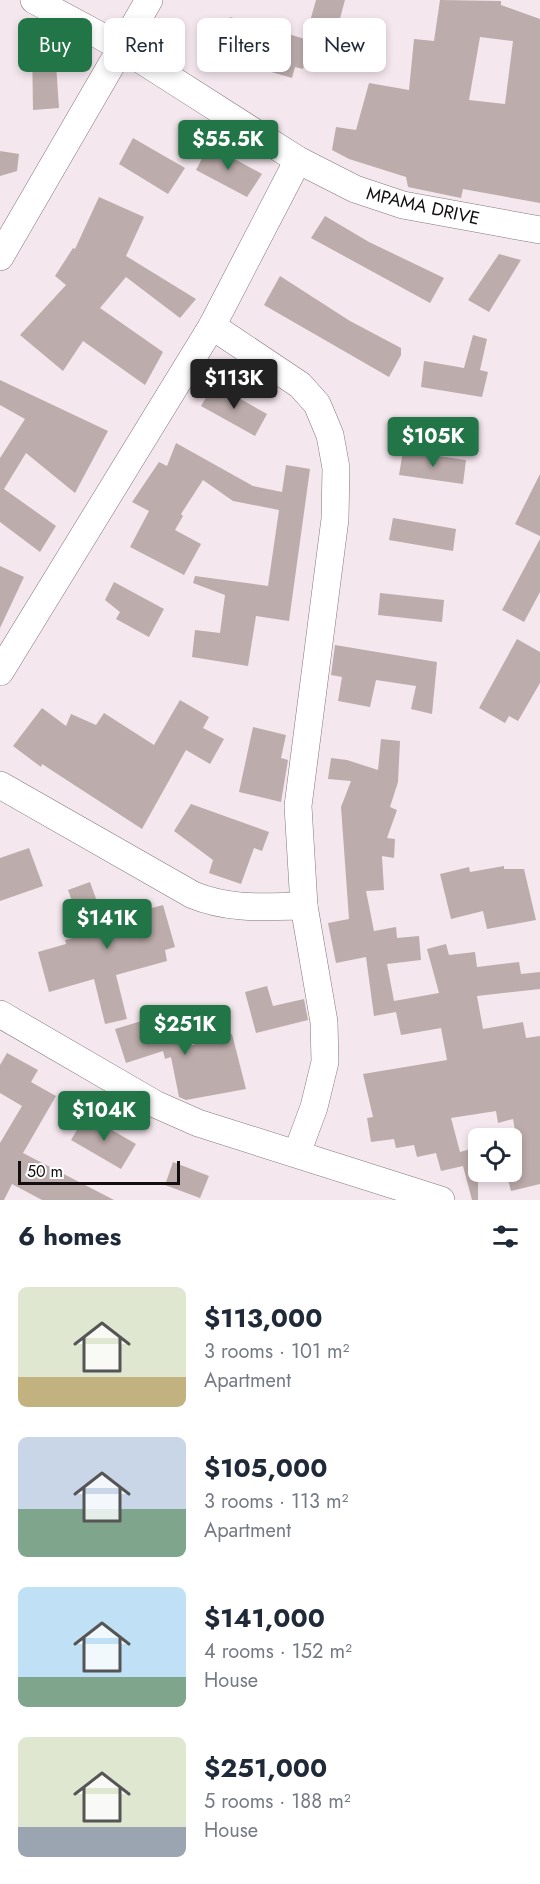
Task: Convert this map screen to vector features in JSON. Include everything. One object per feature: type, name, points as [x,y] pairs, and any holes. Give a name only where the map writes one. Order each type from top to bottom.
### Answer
[{"type":"street","name":"MPAMA DRIVE","points":[[34,0],[104,38]]},
{"type":"street","points":[[138,18],[149,0]]},
{"type":"street","points":[[0,257],[107,72]]},
{"type":"street","name":"MPAMA DRIVE","points":[[160,72],[298,160],[355,189],[403,205],[540,230]]},
{"type":"street","points":[[0,672],[212,326],[298,160]]},
{"type":"street","points":[[212,326],[300,385],[317,404],[330,435],[336,468],[335,519],[298,806],[298,843],[304,906],[324,1022],[325,1062],[314,1107],[297,1153]]},
{"type":"street","points":[[0,785],[204,899],[246,908],[304,906]]},
{"type":"street","points":[[0,1014],[155,1104],[198,1123],[441,1200]]},
{"type":"building","points":[[316,0],[345,0],[340,18],[311,18]]},
{"type":"building","points":[[440,0],[501,1],[501,5],[540,19],[540,203],[463,189],[461,198],[408,187],[406,177],[349,159],[332,150],[336,127],[356,130],[369,83],[409,90],[414,39],[434,41]],"holes":[[[480,37],[513,41],[505,104],[469,100]]]},
{"type":"building","points":[[291,35],[303,38],[303,69],[295,67],[292,78],[271,72],[291,72]]},
{"type":"building","points":[[32,72],[57,72],[59,108],[33,110]]},
{"type":"building","points":[[133,138],[185,168],[168,194],[119,164]]},
{"type":"building","points":[[209,145],[262,174],[247,197],[196,170]]},
{"type":"building","points":[[0,151],[19,154],[17,171],[0,176]]},
{"type":"building","points":[[99,197],[144,217],[126,256],[196,299],[180,318],[126,277],[100,308],[163,352],[145,385],[83,341],[63,371],[20,335],[66,285],[55,276],[73,248],[75,249]]},
{"type":"building","points":[[325,216],[369,242],[444,278],[430,303],[311,238]]},
{"type":"building","points":[[499,254],[521,260],[489,312],[468,300]]},
{"type":"building","points":[[280,276],[350,321],[401,348],[401,355],[389,377],[264,305]]},
{"type":"building","points":[[473,335],[487,339],[480,370],[488,372],[482,397],[421,387],[424,361],[464,368]]},
{"type":"building","points":[[0,380],[108,431],[75,493],[26,453],[4,489],[56,526],[40,552],[0,522],[0,458],[25,419],[0,405]]},
{"type":"building","points":[[214,384],[267,414],[255,436],[201,406]]},
{"type":"building","points":[[176,443],[253,486],[282,492],[286,465],[310,469],[289,621],[256,616],[248,666],[192,657],[195,630],[220,633],[225,595],[193,583],[195,576],[268,586],[279,510],[233,501],[203,480],[181,514],[183,516],[175,530],[201,544],[184,575],[130,547],[149,511],[132,502],[159,462],[167,466]]},
{"type":"building","points":[[403,451],[466,460],[463,484],[399,475]]},
{"type":"building","points":[[540,474],[540,536],[515,524]]},
{"type":"building","points":[[393,518],[456,529],[453,551],[389,540]]},
{"type":"building","points":[[540,539],[540,592],[524,622],[502,610]]},
{"type":"building","points":[[0,566],[24,577],[0,628]]},
{"type":"building","points":[[114,582],[164,609],[149,637],[116,619],[120,612],[105,600]]},
{"type":"building","points":[[380,593],[444,600],[442,622],[378,615]]},
{"type":"building","points":[[517,639],[540,652],[540,683],[518,721],[509,716],[505,723],[479,708]]},
{"type":"building","points":[[335,645],[437,662],[432,714],[411,709],[416,686],[376,680],[370,707],[338,701],[342,677],[331,675]]},
{"type":"building","points":[[180,700],[209,717],[203,728],[224,739],[210,764],[186,750],[142,829],[42,764],[41,767],[13,746],[42,708],[66,726],[71,714],[96,725],[104,713],[154,745]]},
{"type":"building","points":[[253,727],[286,735],[281,758],[288,760],[281,802],[239,792]]},
{"type":"building","points":[[381,739],[400,741],[398,782],[390,807],[397,810],[387,838],[395,839],[394,858],[382,856],[384,890],[366,891],[374,931],[396,927],[397,938],[419,936],[421,960],[387,964],[394,1001],[439,993],[427,949],[446,944],[449,955],[475,952],[477,967],[519,962],[521,974],[540,972],[540,989],[477,996],[483,1029],[523,1022],[526,1038],[540,1036],[540,1184],[511,1191],[509,1182],[522,1182],[522,1128],[515,1128],[513,1119],[498,1123],[496,1111],[451,1118],[460,1152],[468,1150],[468,1182],[478,1182],[478,1200],[472,1200],[463,1166],[441,1171],[436,1153],[417,1157],[414,1145],[396,1148],[394,1139],[371,1142],[367,1118],[373,1117],[363,1074],[447,1060],[441,1028],[401,1035],[396,1012],[374,1016],[366,957],[336,963],[328,923],[349,919],[341,807],[351,781],[328,779],[331,758],[347,760],[378,770]]},
{"type":"building","points":[[191,804],[269,832],[262,851],[254,848],[241,884],[209,873],[213,860],[174,831]]},
{"type":"building","points":[[29,848],[43,886],[0,901],[0,858]]},
{"type":"building","points":[[504,866],[504,869],[524,869],[536,920],[487,929],[483,911],[451,919],[440,874],[469,867],[470,872]]},
{"type":"building","points":[[90,882],[104,921],[163,905],[175,947],[165,950],[167,961],[116,975],[127,1019],[105,1024],[94,979],[49,992],[38,952],[66,944],[65,940],[84,935],[68,890]]},
{"type":"building","points":[[267,986],[273,1006],[304,999],[308,1020],[256,1033],[245,992]]},
{"type":"building","points":[[178,1010],[189,1046],[232,1034],[246,1089],[186,1100],[179,1097],[171,1057],[165,1059],[163,1051],[126,1063],[115,1029]]},
{"type":"building","points":[[7,1053],[38,1070],[31,1082],[56,1096],[23,1153],[114,1200],[42,1200],[12,1184],[4,1200],[0,1200],[0,1143],[22,1106],[0,1093],[0,1065]]},
{"type":"building","points":[[86,1115],[136,1144],[121,1169],[71,1140]]},
{"type":"building","points":[[173,1162],[209,1176],[200,1198],[165,1185]]}]
